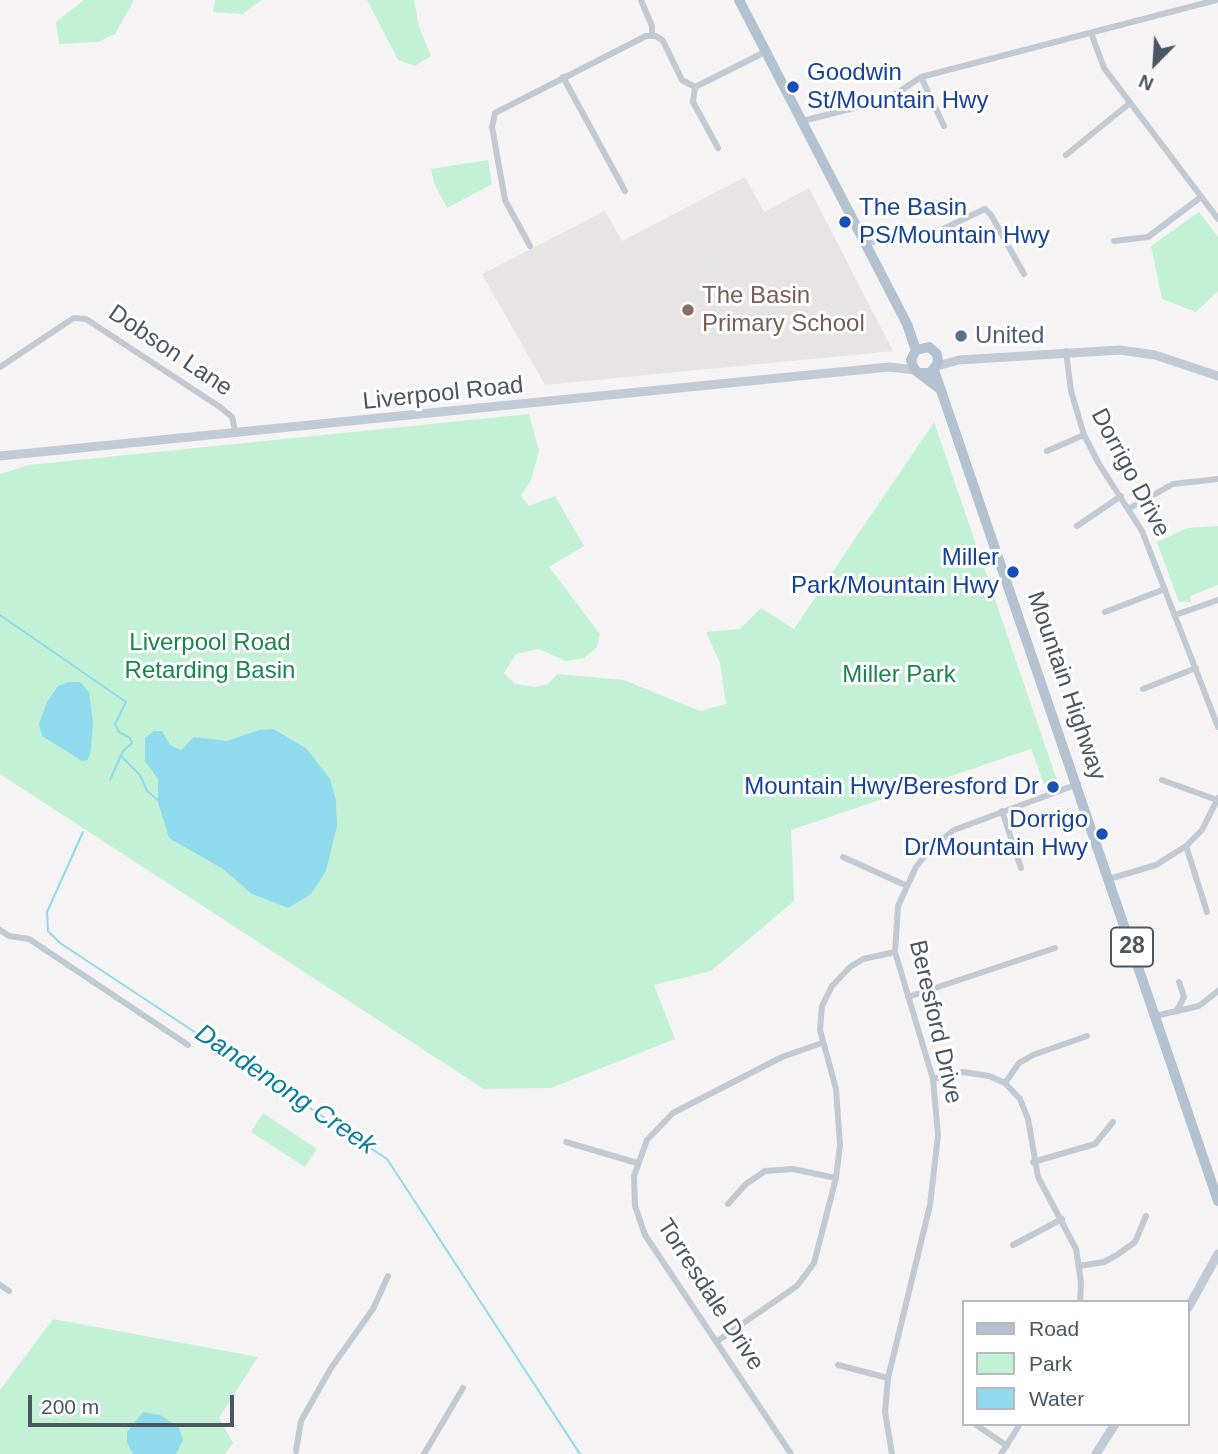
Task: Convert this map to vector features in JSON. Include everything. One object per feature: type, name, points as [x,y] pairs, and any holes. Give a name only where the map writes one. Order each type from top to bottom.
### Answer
[{"type":"main road","points":[[739,0],[907,324],[917,350]]},
{"type":"main road","points":[[917,350],[955,360]]},
{"type":"main road","points":[[917,350],[911,359],[918,371],[941,389]]},
{"type":"main road","name":"Liverpool Road","points":[[890,367],[917,350]]},
{"type":"main road","points":[[918,371],[936,368],[955,360],[1066,351],[1137,352],[1218,376]]},
{"type":"main road","name":"28","points":[[936,368],[937,354]]},
{"type":"main road","name":"Liverpool Road","points":[[0,456],[890,367],[918,371]]},
{"type":"main road","name":"Mountain Highway","points":[[936,368],[1217,1198],[1218,1211]]},
{"type":"main road","points":[[1208,1277],[1218,1254]]},
{"type":"main road","points":[[1190,1305],[1218,1265]]},
{"type":"main road","points":[[1096,1454],[1114,1426]]},
{"type":"street","points":[[641,0],[652,26],[652,36]]},
{"type":"street","points":[[802,121],[887,100],[921,77],[1216,0]]},
{"type":"street","points":[[1091,33],[1098,60],[1218,219]]},
{"type":"street","points":[[530,246],[505,200],[492,119],[495,113],[624,45],[652,36],[663,41],[682,80],[695,87]]},
{"type":"street","points":[[695,87],[765,52]]},
{"type":"street","points":[[563,77],[625,191]]},
{"type":"street","points":[[921,77],[944,126]]},
{"type":"street","points":[[695,87],[693,102],[718,148]]},
{"type":"street","points":[[1066,155],[1130,103]]},
{"type":"street","points":[[1114,241],[1149,237],[1201,197]]},
{"type":"street","points":[[866,245],[881,238],[941,230],[985,209],[1024,274]]},
{"type":"street","name":"Dobson Lane","points":[[0,367],[74,318],[86,319],[220,407],[232,417],[236,434]]},
{"type":"street","name":"Dorrigo Drive","points":[[1066,351],[1071,391],[1084,435],[1099,464],[1130,508],[1142,531],[1196,668],[1213,701],[1218,727]]},
{"type":"street","points":[[1047,451],[1084,435]]},
{"type":"street","points":[[1130,508],[1173,484],[1218,479]]},
{"type":"street","points":[[1077,526],[1121,496]]},
{"type":"street","points":[[1105,612],[1165,589]]},
{"type":"street","points":[[1175,615],[1218,600]]},
{"type":"street","points":[[1143,689],[1196,668]]},
{"type":"street","points":[[1109,879],[1156,865],[1186,846],[1216,812],[1218,799],[1162,779]]},
{"type":"street","name":"Beresford Drive","points":[[892,1454],[885,1412],[888,1378],[933,1185],[938,1135],[933,1079],[895,951],[895,928],[905,885],[931,848],[954,830],[1078,784]]},
{"type":"street","points":[[1002,811],[1021,868]]},
{"type":"street","points":[[1186,846],[1207,912]]},
{"type":"street","points":[[843,857],[905,885]]},
{"type":"street","points":[[0,930],[9,936],[29,939],[187,1045]]},
{"type":"street","points":[[908,997],[1055,948]]},
{"type":"street","points":[[716,1342],[797,1286],[809,1272],[820,1249],[836,1178],[840,1118],[836,1089],[822,1043],[822,1006],[839,977],[863,959],[895,951]]},
{"type":"street","points":[[1177,1010],[1184,997],[1179,982]]},
{"type":"street","points":[[1155,1016],[1199,1006],[1218,991]]},
{"type":"street","points":[[1005,1083],[1019,1063],[1033,1055],[1087,1036]]},
{"type":"street","name":"Torresdale Drive","points":[[790,1454],[641,1226],[634,1199],[637,1163],[647,1140],[673,1113],[782,1057],[822,1043]]},
{"type":"street","points":[[933,1079],[963,1072],[989,1076],[1005,1083],[1025,1109],[1038,1177],[1062,1219],[1079,1266],[1080,1300]]},
{"type":"street","points":[[1033,1162],[1095,1144],[1113,1122]]},
{"type":"street","points":[[566,1142],[637,1163]]},
{"type":"street","points":[[729,1204],[746,1184],[765,1171],[793,1169],[836,1178]]},
{"type":"street","points":[[1079,1266],[1104,1262],[1135,1242],[1146,1216]]},
{"type":"street","points":[[1013,1245],[1062,1219]]},
{"type":"street","points":[[296,1453],[300,1421],[331,1368],[373,1309],[388,1276]]},
{"type":"street","points":[[0,1285],[9,1291]]},
{"type":"street","points":[[838,1365],[888,1378]]},
{"type":"street","points":[[424,1454],[463,1388]]},
{"type":"street","points":[[978,1426],[1007,1446]]},
{"type":"street","points":[[1002,1454],[1019,1426]]},
{"type":"shaded area","name":"The Basin Primary School","points":[[745,177],[764,212],[809,188],[893,351],[545,385],[482,274],[605,211],[622,241]]},
{"type":"green space","points":[[84,0],[134,0],[115,34],[98,42],[59,44],[56,22]]},
{"type":"green space","points":[[215,0],[262,0],[242,14],[213,12]]},
{"type":"green space","points":[[367,0],[414,0],[419,27],[431,56],[415,66],[398,60]]},
{"type":"green space","points":[[488,160],[492,184],[447,208],[434,183],[431,169]]},
{"type":"green space","points":[[1199,212],[1218,237],[1218,291],[1196,312],[1162,299],[1151,246]]},
{"type":"green space","points":[[529,414],[539,451],[531,480],[521,496],[529,506],[555,496],[584,546],[549,567],[600,634],[597,647],[584,658],[565,661],[539,649],[516,654],[504,673],[515,684],[535,687],[548,684],[557,674],[624,680],[700,711],[726,704],[720,663],[706,632],[740,629],[761,608],[794,629],[934,422],[1057,780],[1044,784],[1031,749],[791,830],[794,901],[711,971],[654,985],[675,1039],[551,1088],[484,1089],[0,774],[0,474],[29,465]]},
{"type":"green space","points":[[1218,526],[1218,585],[1190,596],[1191,602],[1179,602],[1157,542],[1188,528]]},
{"type":"green space","points":[[263,1113],[317,1149],[305,1167],[251,1132]]},
{"type":"green space","points":[[53,1319],[258,1357],[219,1418],[233,1443],[225,1454],[0,1454],[0,1390]]},
{"type":"water","points":[[80,682],[89,692],[93,723],[88,760],[82,761],[42,736],[39,724],[47,702],[58,686]]},
{"type":"water","points":[[273,729],[306,748],[330,779],[336,800],[337,826],[326,871],[311,894],[288,908],[252,894],[223,869],[169,838],[158,802],[158,779],[145,761],[145,738],[154,731],[162,731],[170,745],[181,750],[194,737],[227,741],[259,730]]},
{"type":"water","points":[[143,1412],[160,1415],[179,1428],[183,1440],[176,1454],[133,1454],[127,1442],[127,1432]]},
{"type":"waterway","name":"Dandenong Creek","points":[[0,615],[126,702],[115,724],[119,732],[130,738],[132,743],[123,751],[110,780]]},
{"type":"waterway","points":[[122,757],[140,775],[147,791],[158,800]]},
{"type":"waterway","name":"Dandenong Creek","points":[[83,832],[47,912],[48,931],[60,943],[387,1159],[580,1454]]},
{"type":"place","name":"Goodwin St/Mountain Hwy","points":[[793,87]]},
{"type":"place","name":"The Basin PS/Mountain Hwy","points":[[845,222]]},
{"type":"place","name":"The Basin Primary School","points":[[688,310]]},
{"type":"place","name":"United","points":[[961,336]]},
{"type":"place","name":"Miller Park/Mountain Hwy","points":[[1013,572]]},
{"type":"place","name":"Mountain Hwy/Beresford Dr","points":[[1053,787]]},
{"type":"place","name":"Dorrigo Dr/Mountain Hwy","points":[[1102,834]]},
{"type":"park label","name":"Liverpool Road Retarding Basin","points":[[210,657]]},
{"type":"park label","name":"Miller Park","points":[[899,675]]}]
